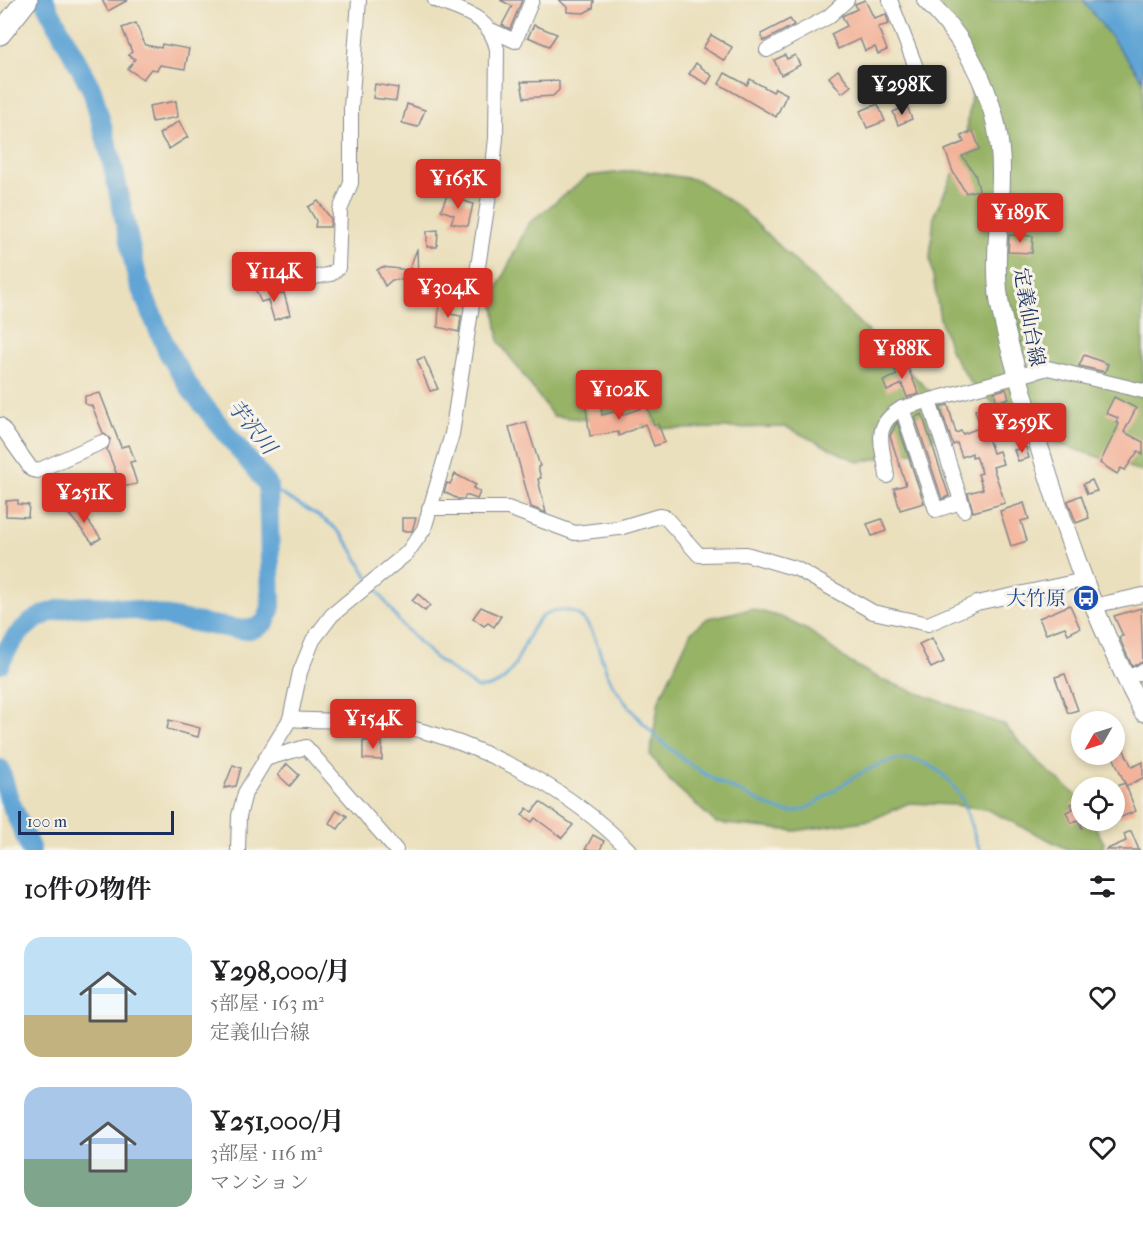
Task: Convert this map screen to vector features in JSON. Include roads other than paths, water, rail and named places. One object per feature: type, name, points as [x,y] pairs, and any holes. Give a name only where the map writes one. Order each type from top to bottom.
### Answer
[{"type":"highway","points":[[4,28],[27,0]]},
{"type":"main road","name":"定義仙台線","points":[[926,0],[954,33],[971,58],[985,87],[998,127],[1001,173],[996,271],[1001,311],[1017,377],[1061,518],[1093,606],[1126,678],[1141,704]]},
{"type":"street","points":[[291,282],[331,274],[338,268],[340,210],[351,183],[351,108],[359,0]]},
{"type":"street","points":[[435,0],[477,17],[491,30],[515,41],[532,0]]},
{"type":"street","points":[[767,50],[828,17],[847,0]]},
{"type":"street","points":[[890,0],[917,70],[917,81]]},
{"type":"street","points":[[238,850],[237,830],[242,803],[252,778],[290,719],[300,672],[313,639],[332,615],[382,576],[407,553],[420,537],[452,434],[496,138],[497,49],[491,30]]},
{"type":"street","points":[[887,477],[880,427],[887,416],[902,408],[1048,368],[1143,391]]},
{"type":"street","points":[[902,408],[936,510],[962,506],[929,401]]},
{"type":"street","points":[[0,425],[32,470],[37,471],[102,442]]},
{"type":"street","points":[[429,508],[508,508],[575,533],[599,532],[659,516],[665,517],[699,555],[746,554],[777,563],[812,576],[873,612],[928,624],[977,603],[1084,580]]},
{"type":"street","points":[[1093,606],[1143,595]]},
{"type":"street","points":[[1126,678],[1143,671]]},
{"type":"street","points":[[290,719],[408,727],[501,758],[529,774],[610,830],[629,850]]},
{"type":"street","points":[[265,759],[306,747],[396,850]]},
{"type":"water","points":[[1083,0],[1143,0],[1143,80]]},
{"type":"waterway","name":"芋沢川","points":[[0,664],[18,634],[42,616],[69,608],[100,606],[234,629],[253,629],[268,617],[271,606],[268,485],[191,390],[168,352],[138,282],[111,158],[92,90],[44,0]]},
{"type":"waterway","points":[[268,485],[319,516],[337,530],[369,579]]},
{"type":"waterway","points":[[373,584],[401,624],[435,658],[477,688],[495,685],[508,676],[530,632],[539,620],[551,612],[569,611],[578,615],[591,631],[612,683],[624,701],[653,733],[669,748],[704,773],[722,784],[777,809],[795,812],[807,808],[852,778],[884,763],[914,760],[929,765],[943,775],[957,791],[980,850]]},
{"type":"waterway","name":"芋沢川","points":[[0,769],[9,799],[31,850]]},
{"type":"place","name":"大竹原","points":[[1086,598]]}]
